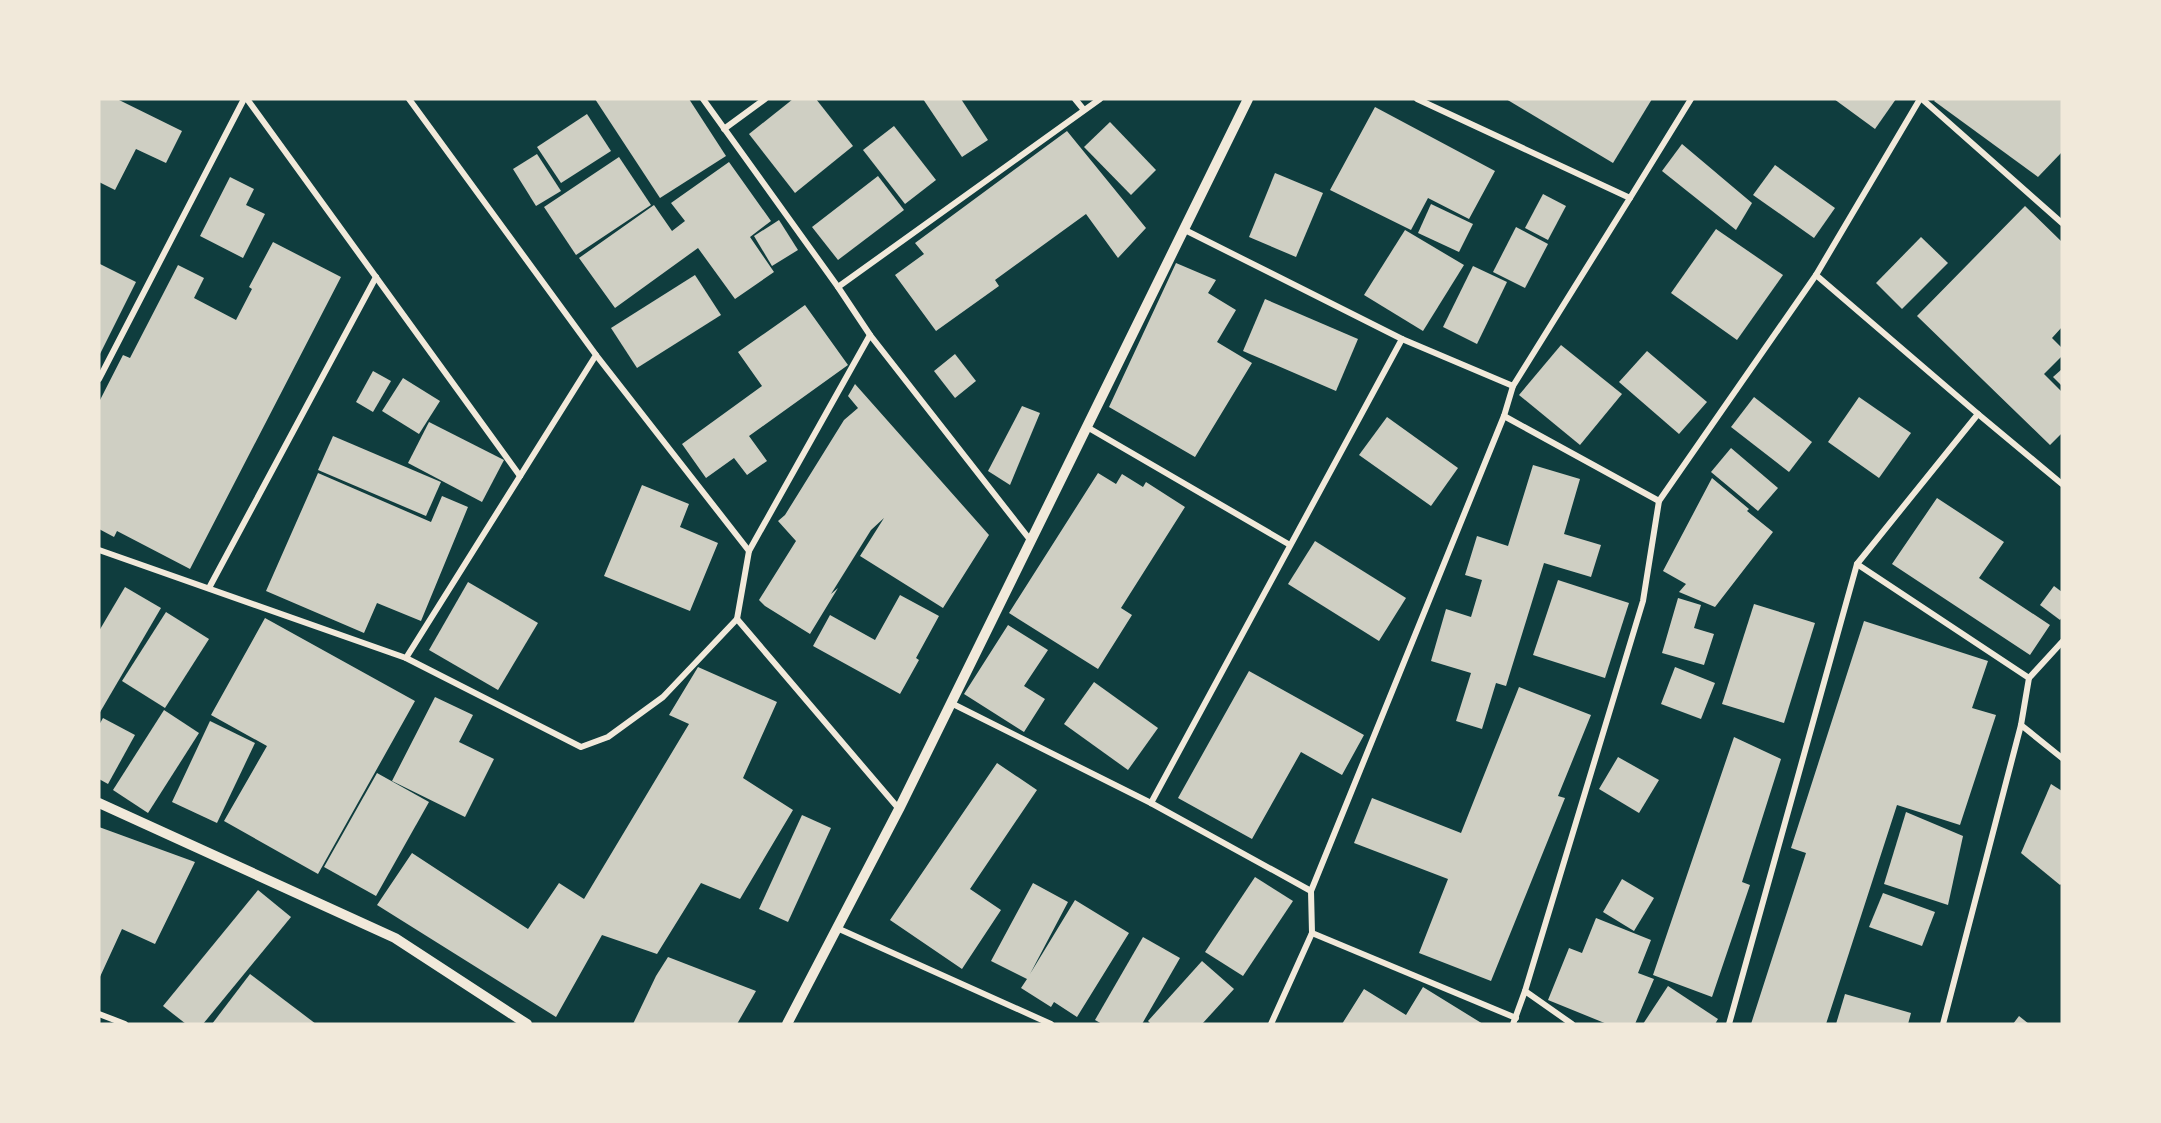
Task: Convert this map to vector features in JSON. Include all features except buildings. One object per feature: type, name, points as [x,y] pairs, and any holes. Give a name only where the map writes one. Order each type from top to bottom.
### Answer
[{"type":"street","points":[[99,380],[245,99],[520,476]]},
{"type":"street","points":[[409,99],[596,355],[749,551]]},
{"type":"street","points":[[703,99],[870,335],[1031,541]]},
{"type":"street","points":[[724,129],[765,99]]},
{"type":"street","points":[[1075,99],[1084,110]]},
{"type":"street","points":[[838,287],[1100,99]]},
{"type":"street","points":[[787,1024],[899,809],[1248,99]]},
{"type":"street","points":[[1417,99],[1630,198]]},
{"type":"street","points":[[1271,1024],[1312,933],[1311,891],[1504,416],[1513,386],[1691,99]]},
{"type":"street","points":[[1312,933],[1514,1021],[1642,601],[1659,501],[1816,275],[1921,99],[2062,223]]},
{"type":"street","points":[[1183,229],[1402,339],[1513,386]]},
{"type":"street","points":[[1816,275],[2062,484]]},
{"type":"street","points":[[209,588],[376,277]]},
{"type":"street","points":[[99,550],[406,658],[581,747],[608,737],[663,697],[737,619],[749,551],[870,335]]},
{"type":"street","points":[[1151,803],[1402,339]]},
{"type":"street","points":[[406,658],[596,355]]},
{"type":"street","points":[[1729,1024],[1857,564],[1978,414]]},
{"type":"street","points":[[1504,416],[1659,501]]},
{"type":"street","points":[[1087,427],[1290,545]]},
{"type":"street","points":[[1857,564],[2029,678]]},
{"type":"street","points":[[737,619],[899,809]]},
{"type":"street","points":[[1943,1024],[2021,724],[2029,678],[2062,642]]},
{"type":"street","points":[[951,703],[1151,803],[1311,891]]},
{"type":"street","points":[[2021,724],[2062,758]]},
{"type":"street","points":[[99,803],[395,938],[527,1024]]},
{"type":"street","points":[[837,928],[1051,1024]]},
{"type":"street","points":[[1525,990],[1572,1024]]},
{"type":"street","points":[[99,1014],[125,1024]]}]
